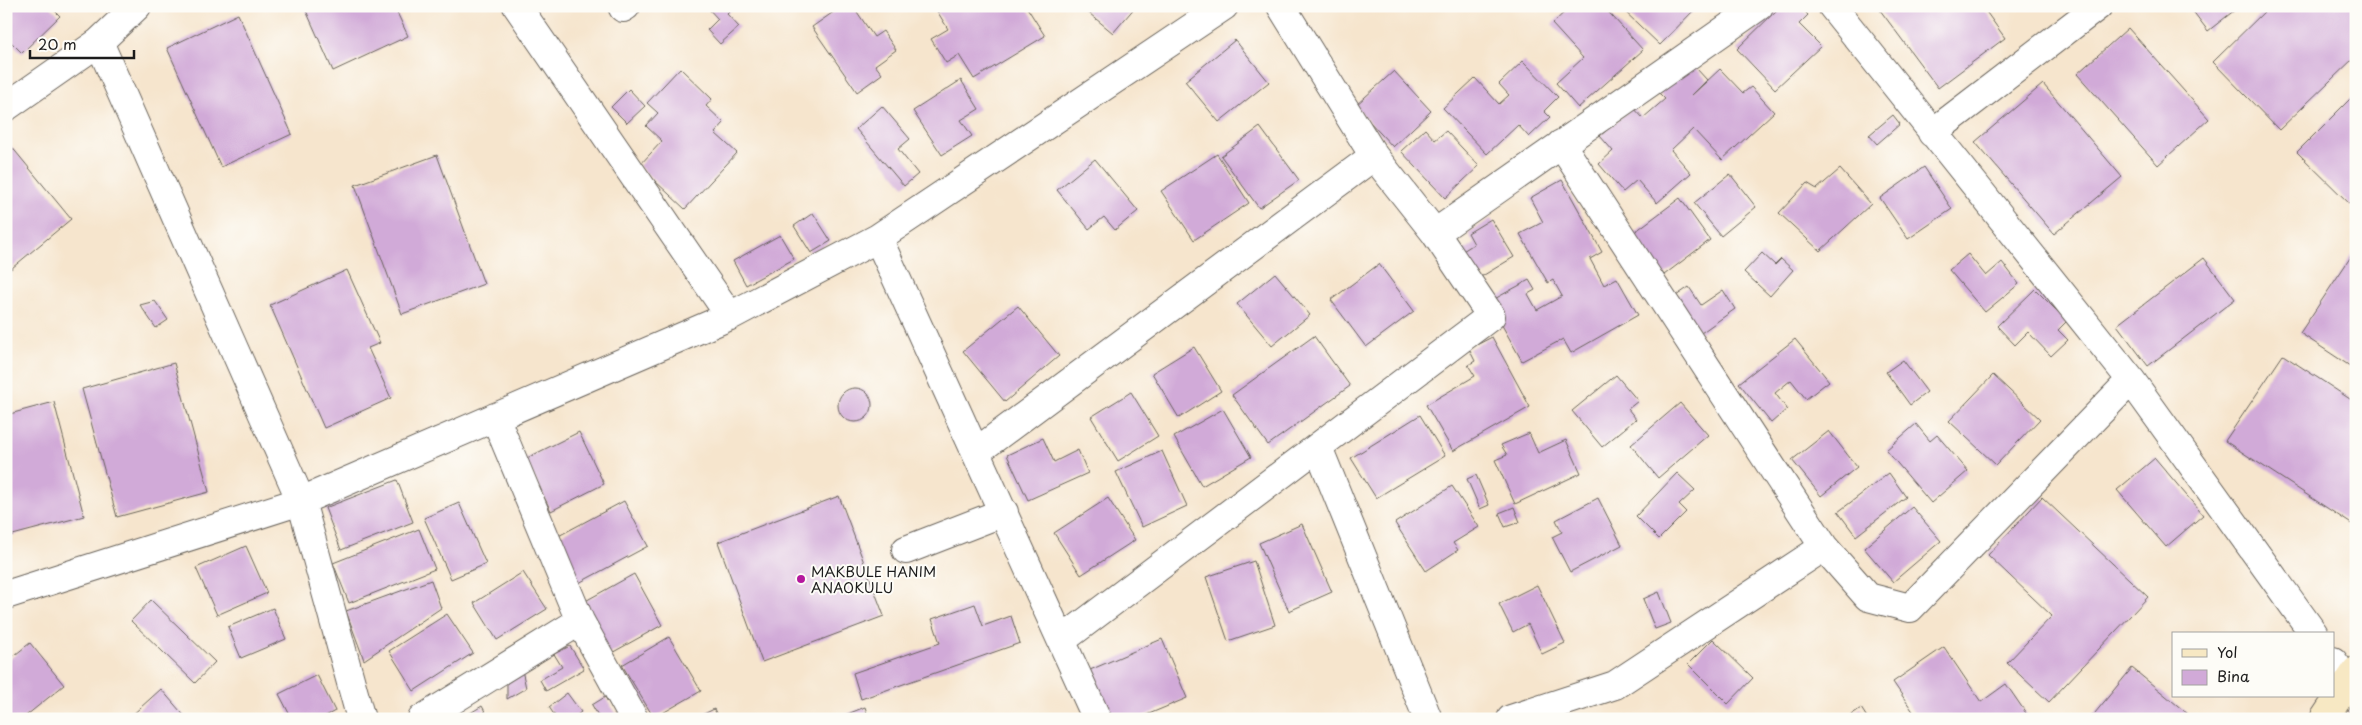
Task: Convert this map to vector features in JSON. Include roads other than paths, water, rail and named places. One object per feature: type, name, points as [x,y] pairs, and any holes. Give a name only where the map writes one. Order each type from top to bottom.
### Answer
[{"type":"street","points":[[6,107],[99,42],[137,6]]},
{"type":"street","points":[[517,6],[730,316]]},
{"type":"street","points":[[622,6],[623,8],[626,6]]},
{"type":"street","points":[[6,595],[301,501],[730,316],[878,238],[1224,6]]},
{"type":"street","points":[[1062,640],[1492,316],[1435,233],[1374,156],[1281,6]]},
{"type":"street","points":[[1435,233],[1759,6]]},
{"type":"street","points":[[1832,6],[2132,380],[2313,632]]},
{"type":"street","points":[[1932,133],[2098,6]]},
{"type":"street","points":[[99,42],[301,501],[360,719]]},
{"type":"street","points":[[1561,144],[1824,547],[1868,597],[1910,608],[2132,380]]},
{"type":"street","points":[[976,452],[1374,156]]},
{"type":"street","points":[[878,238],[1097,719]]},
{"type":"street","points":[[495,417],[580,621],[634,719]]},
{"type":"street","points":[[1318,446],[1428,719]]},
{"type":"street","points":[[906,550],[1004,512]]},
{"type":"street","points":[[1511,719],[1615,685],[1824,547]]},
{"type":"street","points":[[422,719],[580,621]]},
{"type":"street","points":[[2334,697],[2346,671]]},
{"type":"street","points":[[2324,719],[2334,698]]},
{"type":"place","name":"MAKBULE HANIM ANAOKULU","points":[[801,579]]}]
